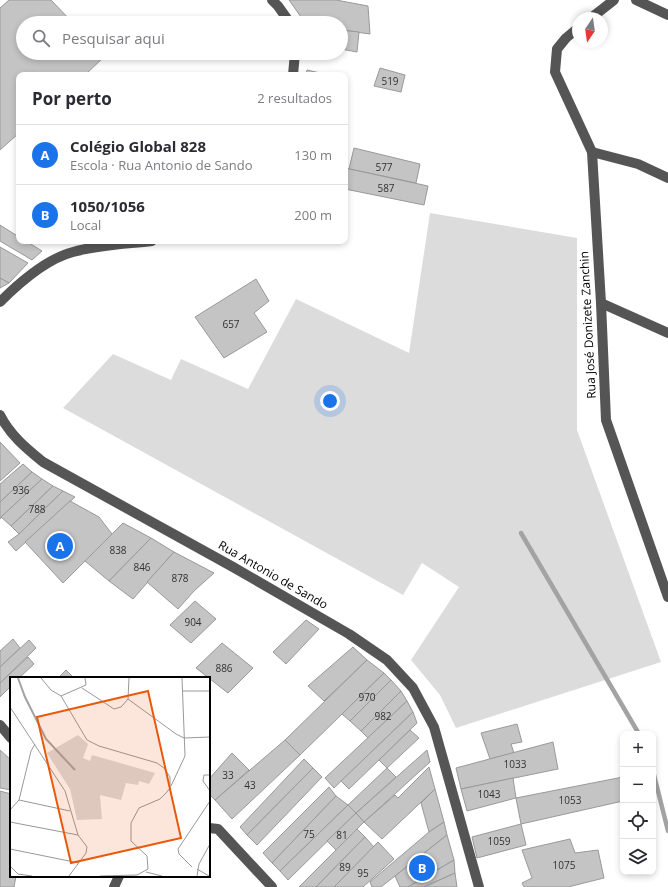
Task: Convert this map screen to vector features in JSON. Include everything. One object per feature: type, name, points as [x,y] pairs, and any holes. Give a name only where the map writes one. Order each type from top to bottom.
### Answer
[{"type":"street","points":[[272,0],[285,16]]},
{"type":"street","points":[[599,12],[614,0]]},
{"type":"street","points":[[636,0],[668,15]]},
{"type":"street","name":"Rua José Donizete Zanchin","points":[[572,33],[557,49],[555,72],[592,152],[606,420],[668,597]]},
{"type":"street","points":[[293,72],[294,60]]},
{"type":"street","points":[[592,152],[638,164],[668,178]]},
{"type":"street","points":[[0,302],[29,276],[50,262],[71,252],[92,247],[122,244]]},
{"type":"street","points":[[601,303],[668,333]]},
{"type":"street","name":"Rua Antonio de Sando","points":[[0,415],[5,425],[21,444],[43,462],[336,626],[387,660],[412,688],[434,727],[479,887]]},
{"type":"street","points":[[0,725],[10,737]]},
{"type":"street","points":[[210,828],[218,829],[272,887]]},
{"type":"street","points":[[114,887],[119,877]]},
{"type":"shaded area","points":[[430,213],[577,238],[577,430],[661,662],[456,728],[440,695],[411,660],[459,587],[422,563],[403,595],[63,408],[113,354],[171,380],[181,359],[248,389],[296,299],[409,353]]},
{"type":"building","points":[[9,0],[51,0],[66,16],[16,16],[16,60],[101,60],[88,72],[16,72],[16,136],[0,150],[0,8]]},
{"type":"building","points":[[289,0],[336,0],[368,6],[370,34],[348,31],[348,16],[300,16]]},
{"type":"building","points":[[348,31],[359,32],[357,52],[348,50]]},
{"type":"building","points":[[380,68],[405,75],[401,92],[374,86]]},
{"type":"building","points":[[354,148],[420,164],[416,183],[349,169]]},
{"type":"building","points":[[348,169],[428,186],[424,205],[348,190]]},
{"type":"building","points":[[0,225],[16,235],[16,244],[31,244],[42,251],[32,260],[0,241]]},
{"type":"building","points":[[0,247],[28,263],[9,283],[0,278]]},
{"type":"building","points":[[0,278],[9,283],[0,288]]},
{"type":"building","points":[[256,279],[269,301],[254,313],[267,332],[224,358],[195,317]]},
{"type":"building","points":[[0,442],[20,463],[0,481]]},
{"type":"building","points":[[23,464],[32,472],[0,502],[0,484]]},
{"type":"building","points":[[32,472],[42,479],[0,519],[0,502]]},
{"type":"building","points":[[42,479],[53,486],[11,526],[1,517]]},
{"type":"building","points":[[53,486],[63,491],[19,534],[11,526]]},
{"type":"building","points":[[63,491],[75,497],[16,551],[8,542],[19,534]]},
{"type":"building","points":[[70,501],[99,517],[112,534],[63,583],[25,542]]},
{"type":"building","points":[[123,523],[151,538],[109,581],[85,561]]},
{"type":"building","points":[[151,538],[174,552],[133,599],[109,581]]},
{"type":"building","points":[[174,552],[214,573],[194,591],[178,609],[147,582]]},
{"type":"building","points":[[195,601],[216,619],[191,643],[170,625]]},
{"type":"building","points":[[306,620],[319,629],[286,664],[273,652]]},
{"type":"building","points":[[13,639],[20,648],[0,667],[0,651]]},
{"type":"building","points":[[29,640],[36,648],[0,683],[0,667]]},
{"type":"building","points":[[222,643],[253,668],[228,693],[210,679],[210,677],[208,677],[196,668]]},
{"type":"building","points":[[353,647],[367,660],[324,701],[308,686]]},
{"type":"building","points":[[28,657],[34,664],[20,677],[10,677],[10,687],[0,697],[0,683]]},
{"type":"building","points":[[367,660],[384,673],[300,755],[285,740]]},
{"type":"building","points":[[66,670],[73,677],[59,677]]},
{"type":"building","points":[[384,673],[391,680],[350,721],[342,714]]},
{"type":"building","points":[[391,680],[401,691],[361,731],[350,721]]},
{"type":"building","points":[[401,691],[407,701],[368,738],[361,731]]},
{"type":"building","points":[[407,701],[413,712],[334,788],[325,778]]},
{"type":"building","points":[[413,712],[417,723],[349,789],[341,781]]},
{"type":"building","points":[[517,724],[522,742],[511,744],[514,753],[490,759],[481,733]]},
{"type":"building","points":[[410,730],[419,738],[387,768],[379,760]]},
{"type":"building","points":[[285,740],[300,755],[232,819],[215,800]]},
{"type":"building","points":[[553,742],[558,769],[461,789],[456,768]]},
{"type":"building","points":[[0,750],[10,759],[10,790],[0,788]]},
{"type":"building","points":[[427,750],[430,762],[364,822],[356,813]]},
{"type":"building","points":[[232,753],[249,770],[215,800],[210,795],[210,778]]},
{"type":"building","points":[[304,759],[313,768],[247,835],[240,827]]},
{"type":"building","points":[[429,767],[435,789],[382,839],[364,822],[395,795],[398,798]]},
{"type":"building","points":[[313,768],[322,777],[257,845],[247,835]]},
{"type":"building","points":[[387,768],[396,777],[356,813],[348,805]]},
{"type":"building","points":[[513,778],[516,798],[467,811],[461,789]]},
{"type":"building","points":[[620,778],[620,802],[521,824],[516,798]]},
{"type":"building","points":[[329,787],[336,796],[272,863],[263,853]]},
{"type":"building","points":[[435,789],[444,822],[429,832],[421,803]]},
{"type":"building","points":[[0,791],[10,794],[10,877],[16,877],[14,887],[0,887]]},
{"type":"building","points":[[336,796],[348,805],[280,871],[272,863]]},
{"type":"building","points":[[348,805],[356,813],[288,880],[280,871]]},
{"type":"building","points":[[356,813],[364,822],[336,850],[327,841]]},
{"type":"building","points":[[444,822],[447,835],[381,887],[372,887],[370,882],[429,832]]},
{"type":"building","points":[[521,824],[526,845],[477,858],[472,837]]},
{"type":"building","points":[[357,829],[365,837],[316,887],[299,887]]},
{"type":"building","points":[[447,835],[454,860],[408,887],[400,887],[395,876]]},
{"type":"building","points":[[365,837],[374,847],[334,887],[316,887]]},
{"type":"building","points":[[570,839],[575,853],[598,850],[604,878],[568,887],[524,887],[522,883],[532,878],[522,850]]},
{"type":"building","points":[[378,842],[394,859],[363,887],[334,887]]},
{"type":"building","points":[[454,860],[455,873],[424,887],[408,887]]},
{"type":"building","points":[[455,873],[457,887],[424,887]]},
{"type":"waterway","points":[[521,533],[637,731]]},
{"type":"waterway","points":[[656,783],[668,831]]},
{"type":"place","name":"Colégio Global 828","points":[[60,546]]},
{"type":"place","name":"1050/1056","points":[[422,868]]}]
